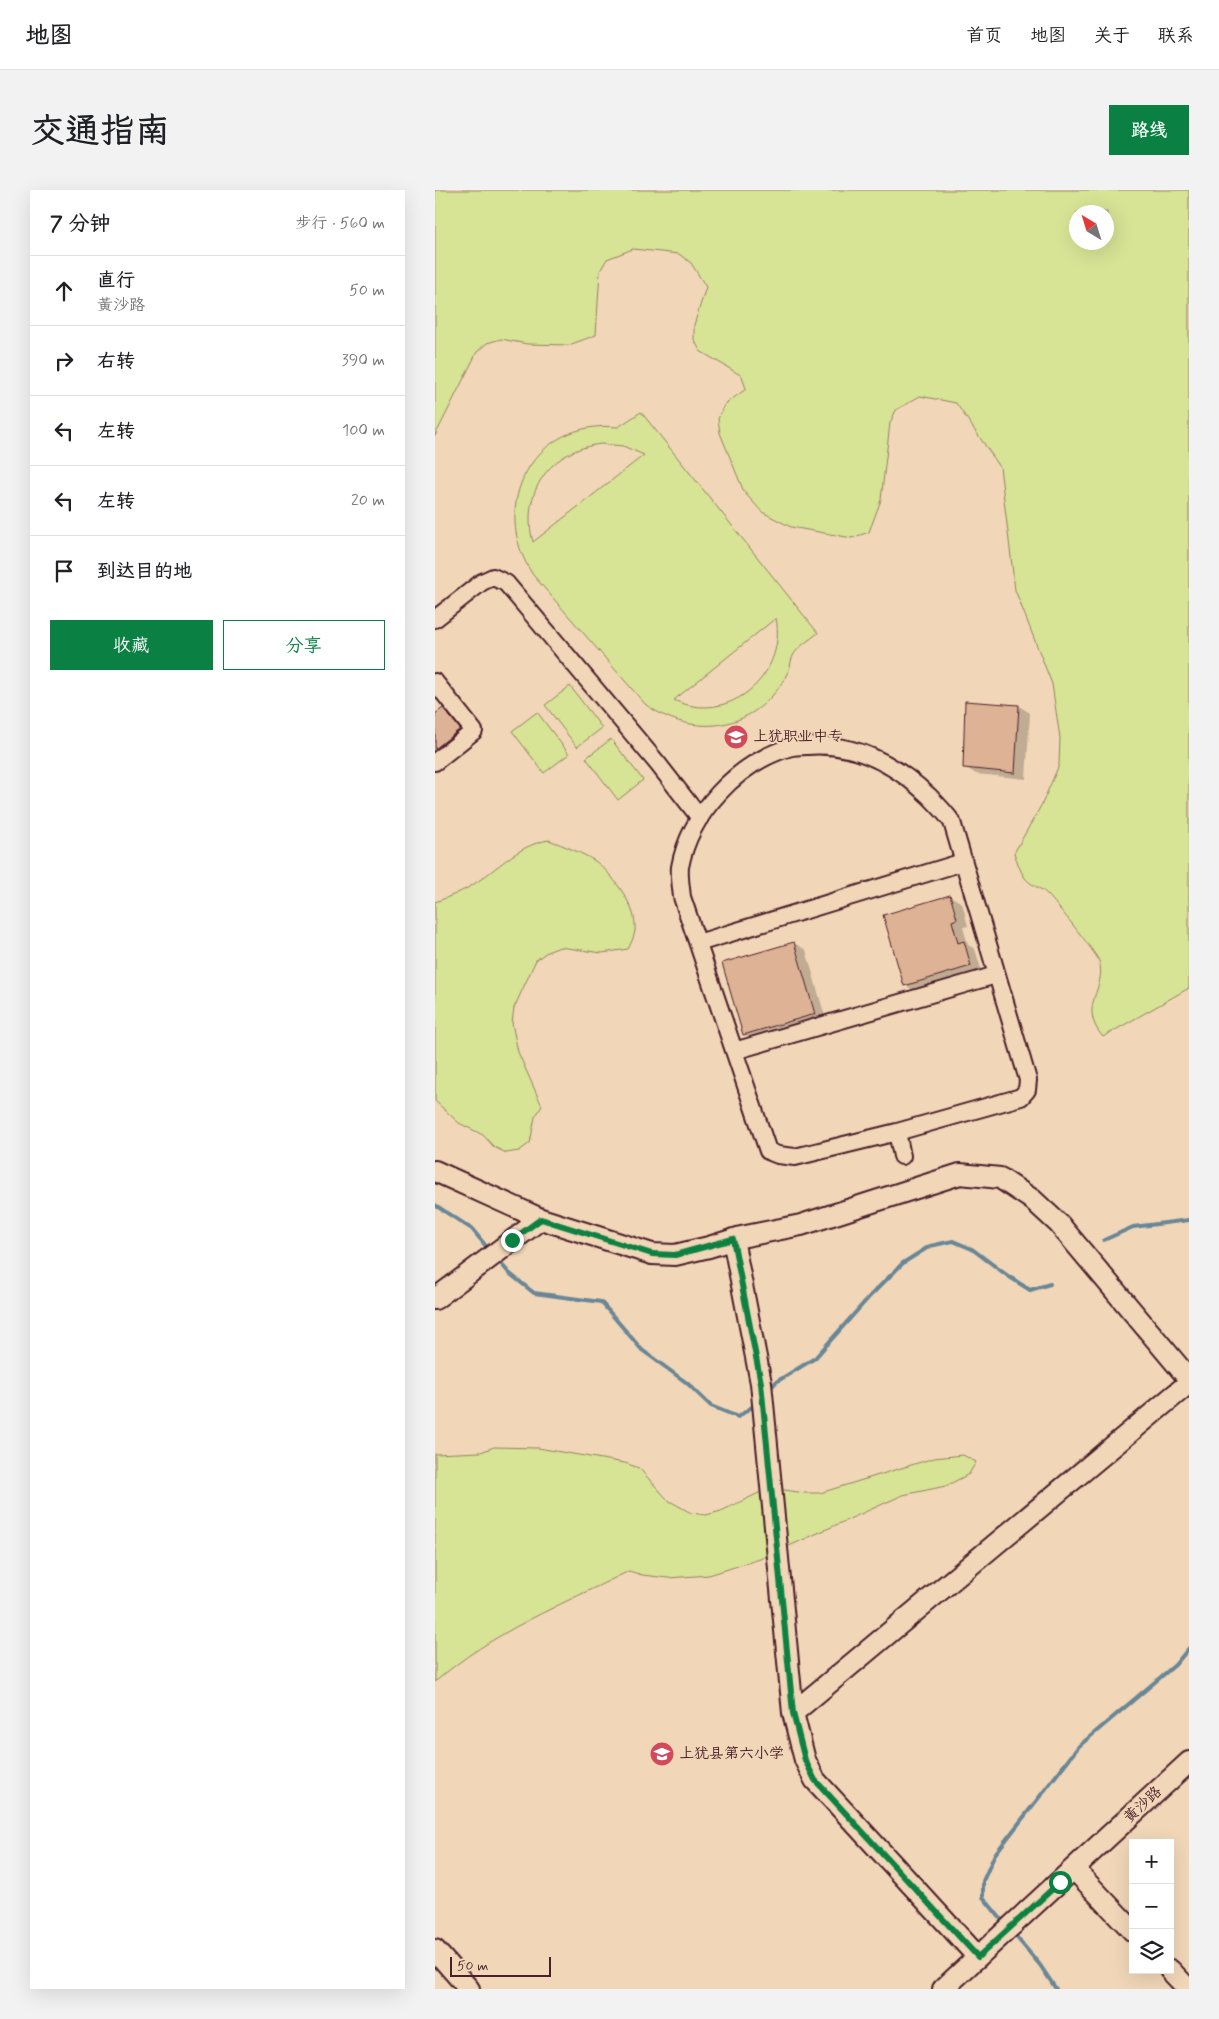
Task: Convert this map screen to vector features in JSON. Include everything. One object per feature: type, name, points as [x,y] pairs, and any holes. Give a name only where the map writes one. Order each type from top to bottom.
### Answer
[{"type":"street","points":[[435,619],[482,582],[493,577],[506,583],[700,818]]},
{"type":"street","points":[[435,682],[474,731],[435,762]]},
{"type":"street","points":[[819,745],[842,747],[872,756],[889,764],[913,781],[947,814],[952,822],[963,862],[1027,1080],[1027,1090],[1021,1097],[897,1132],[795,1157],[768,1151],[682,897],[680,868],[688,843],[700,818],[721,791],[751,765],[789,747],[819,745]]},
{"type":"street","points":[[698,943],[963,862]]},
{"type":"street","points":[[734,1051],[997,975]]},
{"type":"street","points":[[897,1132],[902,1156]]},
{"type":"street","points":[[435,1171],[541,1219],[652,1254],[675,1255],[733,1239],[801,1225],[961,1174],[1000,1178],[1033,1200],[1059,1224],[1189,1379]]},
{"type":"street","points":[[435,1299],[541,1219]]},
{"type":"street","points":[[733,1239],[761,1383],[793,1713],[805,1760],[815,1780],[978,1957]]},
{"type":"street","points":[[793,1713],[1189,1383]]},
{"type":"street","name":"黄沙路","points":[[943,1989],[1189,1762]]},
{"type":"street","points":[[1074,1869],[1131,1929]]},
{"type":"street","points":[[435,1950],[469,1989]]},
{"type":"street","points":[[1174,1974],[1187,1989]]},
{"type":"green space","points":[[435,190],[1189,190],[1189,988],[1103,1037],[1095,1026],[1092,1016],[1094,998],[1100,980],[1099,961],[1058,907],[1045,892],[1027,880],[1019,866],[1014,853],[1042,804],[1059,765],[1060,738],[1052,684],[1015,590],[1000,467],[956,403],[920,396],[896,410],[890,423],[881,500],[869,532],[852,538],[791,527],[762,512],[744,492],[720,433],[718,419],[724,405],[746,389],[742,376],[700,351],[694,339],[694,325],[706,287],[691,263],[679,254],[633,249],[607,259],[600,271],[596,335],[569,345],[527,344],[501,339],[487,343],[477,352],[435,436]]},
{"type":"green space","points":[[641,412],[818,633],[795,653],[783,682],[777,690],[763,705],[748,715],[731,722],[714,725],[696,725],[661,714],[645,704],[533,575],[520,548],[515,522],[517,495],[526,472],[542,452],[562,437],[588,428],[618,427]],"holes":[[[601,444],[623,446],[644,455],[533,542],[530,524],[531,506],[535,491],[543,476],[554,464],[567,455],[583,448]],[[776,618],[777,639],[772,659],[763,676],[750,690],[733,701],[715,706],[695,706],[674,700]]]},
{"type":"green space","points":[[570,686],[602,728],[577,747],[545,705]]},
{"type":"green space","points":[[537,712],[569,754],[544,773],[512,731]]},
{"type":"green space","points":[[611,739],[643,780],[618,800],[586,758]]},
{"type":"green space","points":[[549,840],[590,858],[608,872],[621,889],[631,908],[634,916],[635,931],[628,949],[602,953],[560,947],[547,952],[536,960],[514,1008],[512,1023],[518,1052],[542,1106],[535,1117],[530,1143],[519,1151],[506,1153],[494,1147],[483,1135],[459,1123],[435,1101],[435,902],[472,885],[511,856],[529,846]]},
{"type":"green space","points":[[494,1447],[538,1448],[625,1463],[639,1468],[668,1500],[691,1513],[706,1515],[721,1511],[763,1491],[778,1489],[820,1493],[934,1458],[963,1455],[976,1462],[969,1474],[946,1486],[903,1495],[760,1559],[709,1575],[668,1578],[642,1575],[629,1571],[503,1634],[456,1665],[435,1682],[435,1454],[481,1452]]},
{"type":"building","points":[[965,701],[1019,705],[1015,773],[963,768]]},
{"type":"building","points":[[443,708],[460,729],[435,749],[435,714]]},
{"type":"building","points":[[950,895],[957,919],[952,921],[958,943],[964,941],[971,966],[904,986],[883,915]]},
{"type":"building","points":[[794,942],[815,1014],[743,1035],[722,963]]},
{"type":"waterway","points":[[435,1205],[472,1229],[490,1251]]},
{"type":"waterway","points":[[1104,1240],[1133,1227],[1189,1220]]},
{"type":"waterway","points":[[769,1390],[776,1382],[815,1358],[870,1296],[903,1263],[930,1246],[953,1241],[972,1249],[1030,1290],[1050,1284]]},
{"type":"waterway","points":[[498,1260],[509,1273],[534,1293],[601,1302],[642,1350],[687,1383],[711,1406],[738,1417],[756,1404]]},
{"type":"waterway","points":[[1005,1924],[983,1897],[983,1881],[995,1854],[1079,1746],[1175,1665],[1189,1648]]},
{"type":"waterway","points":[[1013,1933],[1040,1965],[1056,1989]]},
{"type":"place","name":"上犹职业中专","points":[[736,737]]},
{"type":"place","name":"上犹县第六小学","points":[[662,1754]]},
{"type":"route","points":[[512,1240],[541,1219],[652,1254],[675,1255],[733,1239],[761,1383],[793,1713],[805,1760],[815,1780],[978,1957],[1060,1882]]}]
